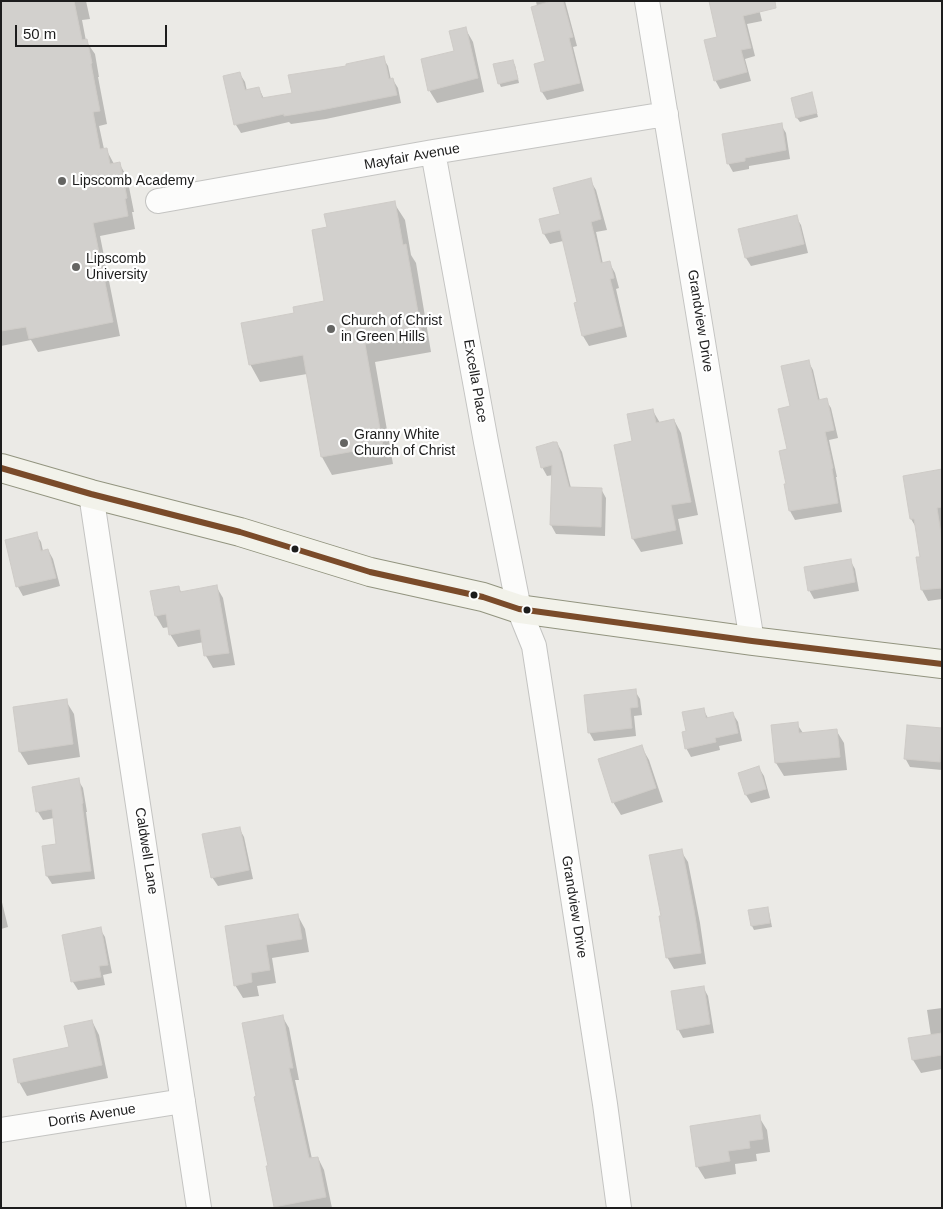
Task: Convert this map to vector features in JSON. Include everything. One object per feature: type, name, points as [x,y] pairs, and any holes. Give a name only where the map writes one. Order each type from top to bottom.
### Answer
[{"type":"main road","points":[[1,468],[91,494],[240,532],[370,572],[483,597],[519,609],[752,641],[942,664]]},
{"type":"street","name":"Grandview Drive","points":[[647,1],[752,641]]},
{"type":"street","name":"Mayfair Avenue","points":[[158,201],[433,152],[666,114]]},
{"type":"street","name":"Excella Place","points":[[433,152],[486,442],[519,609]]},
{"type":"street","name":"Caldwell Lane","points":[[91,494],[199,1208]]},
{"type":"street","name":"Grandview Drive","points":[[519,609],[534,646],[605,1104],[619,1208]]},
{"type":"street","name":"Dorris Avenue","points":[[1,1130],[183,1101]]},
{"type":"building","name":"Lipscomb Academy","points":[[1,1],[74,1],[82,40],[87,39],[92,63],[100,111],[93,112],[100,149],[107,148],[110,164],[120,162],[127,198],[125,199],[128,216],[93,223],[113,322],[29,339],[26,327],[1,331]]},
{"type":"building","points":[[552,1],[563,1],[573,37],[569,38],[580,83],[541,92],[534,64],[545,61],[531,7]]},
{"type":"building","points":[[709,1],[775,1],[776,8],[743,16],[751,48],[741,50],[747,72],[714,81],[704,40],[717,37]]},
{"type":"building","points":[[466,27],[478,78],[428,91],[421,59],[454,51],[449,31]]},
{"type":"building","points":[[384,56],[389,79],[393,78],[397,95],[321,110],[284,116],[284,114],[234,125],[223,76],[240,72],[245,90],[259,87],[262,98],[292,93],[288,75],[346,66],[346,64]]},
{"type":"building","points":[[513,60],[518,79],[498,84],[493,64]]},
{"type":"building","points":[[812,92],[817,113],[796,118],[791,98]]},
{"type":"building","points":[[782,123],[786,150],[745,158],[745,161],[727,164],[722,134]]},
{"type":"building","points":[[591,178],[601,219],[591,222],[601,263],[610,261],[614,278],[610,279],[622,326],[582,336],[574,303],[577,302],[560,230],[543,234],[539,219],[560,214],[553,188]]},
{"type":"building","name":"Church of Christ in Green Hills","points":[[395,201],[403,245],[406,244],[422,335],[365,344],[383,446],[321,457],[303,355],[249,365],[241,323],[294,313],[293,307],[324,301],[312,230],[327,227],[324,214]]},
{"type":"building","points":[[797,215],[804,244],[745,258],[738,229]]},
{"type":"building","points":[[809,360],[818,400],[827,398],[834,430],[825,432],[838,503],[789,511],[779,451],[787,449],[778,409],[790,406],[781,366]]},
{"type":"building","points":[[653,409],[656,423],[674,419],[691,502],[671,505],[676,530],[632,539],[614,445],[632,441],[627,414]]},
{"type":"building","points":[[557,442],[569,487],[602,488],[601,527],[550,525],[552,465],[541,468],[536,447]]},
{"type":"building","points":[[942,469],[942,507],[937,508],[942,540],[942,588],[921,590],[916,557],[920,557],[914,519],[910,519],[903,476]]},
{"type":"building","points":[[37,532],[41,551],[48,549],[56,578],[16,587],[5,540]]},
{"type":"building","points":[[851,559],[855,582],[808,591],[804,567]]},
{"type":"building","points":[[217,585],[229,653],[204,656],[200,629],[169,635],[166,614],[155,616],[150,591],[179,586],[180,592]]},
{"type":"building","points":[[636,689],[638,707],[630,708],[632,728],[588,733],[584,695]]},
{"type":"building","points":[[67,699],[73,744],[19,752],[13,707]]},
{"type":"building","points":[[704,708],[706,718],[733,712],[738,733],[715,738],[716,742],[685,749],[682,732],[686,731],[682,712]]},
{"type":"building","points":[[798,722],[799,733],[837,729],[840,757],[775,763],[771,725]]},
{"type":"building","points":[[907,725],[942,728],[940,762],[904,759]]},
{"type":"building","points":[[642,745],[656,788],[612,803],[598,759]]},
{"type":"building","points":[[759,766],[766,789],[745,795],[738,773]]},
{"type":"building","points":[[79,778],[91,871],[46,876],[42,846],[56,844],[52,809],[36,812],[32,787]]},
{"type":"building","points":[[240,827],[249,870],[211,878],[202,834]]},
{"type":"building","points":[[682,849],[701,953],[666,958],[659,916],[661,916],[649,855]]},
{"type":"building","points":[[768,907],[770,923],[751,926],[748,910]]},
{"type":"building","points":[[298,914],[302,939],[266,945],[270,970],[251,973],[252,982],[234,986],[225,926]]},
{"type":"building","points":[[101,927],[108,965],[99,966],[101,977],[71,982],[62,935]]},
{"type":"building","points":[[704,986],[710,1024],[677,1030],[671,991]]},
{"type":"building","points":[[283,1015],[293,1068],[289,1068],[309,1158],[318,1157],[326,1197],[274,1207],[242,1023]]},
{"type":"building","points":[[92,1020],[102,1065],[18,1083],[13,1059],[69,1047],[64,1026]]},
{"type":"building","points":[[942,1033],[942,1055],[912,1060],[908,1038]]},
{"type":"building","points":[[760,1115],[763,1139],[749,1141],[750,1148],[728,1151],[730,1161],[696,1167],[690,1126]]},
{"type":"transit line","points":[[1,468],[91,494],[240,532],[370,572],[483,597],[519,609],[752,641],[942,664]]},
{"type":"place","name":"Lipscomb Academy","points":[[62,181]]},
{"type":"place","name":"Lipscomb University","points":[[76,267]]},
{"type":"place","name":"Church of Christ in Green Hills","points":[[331,329]]},
{"type":"place","name":"Granny White Church of Christ","points":[[344,443]]}]
